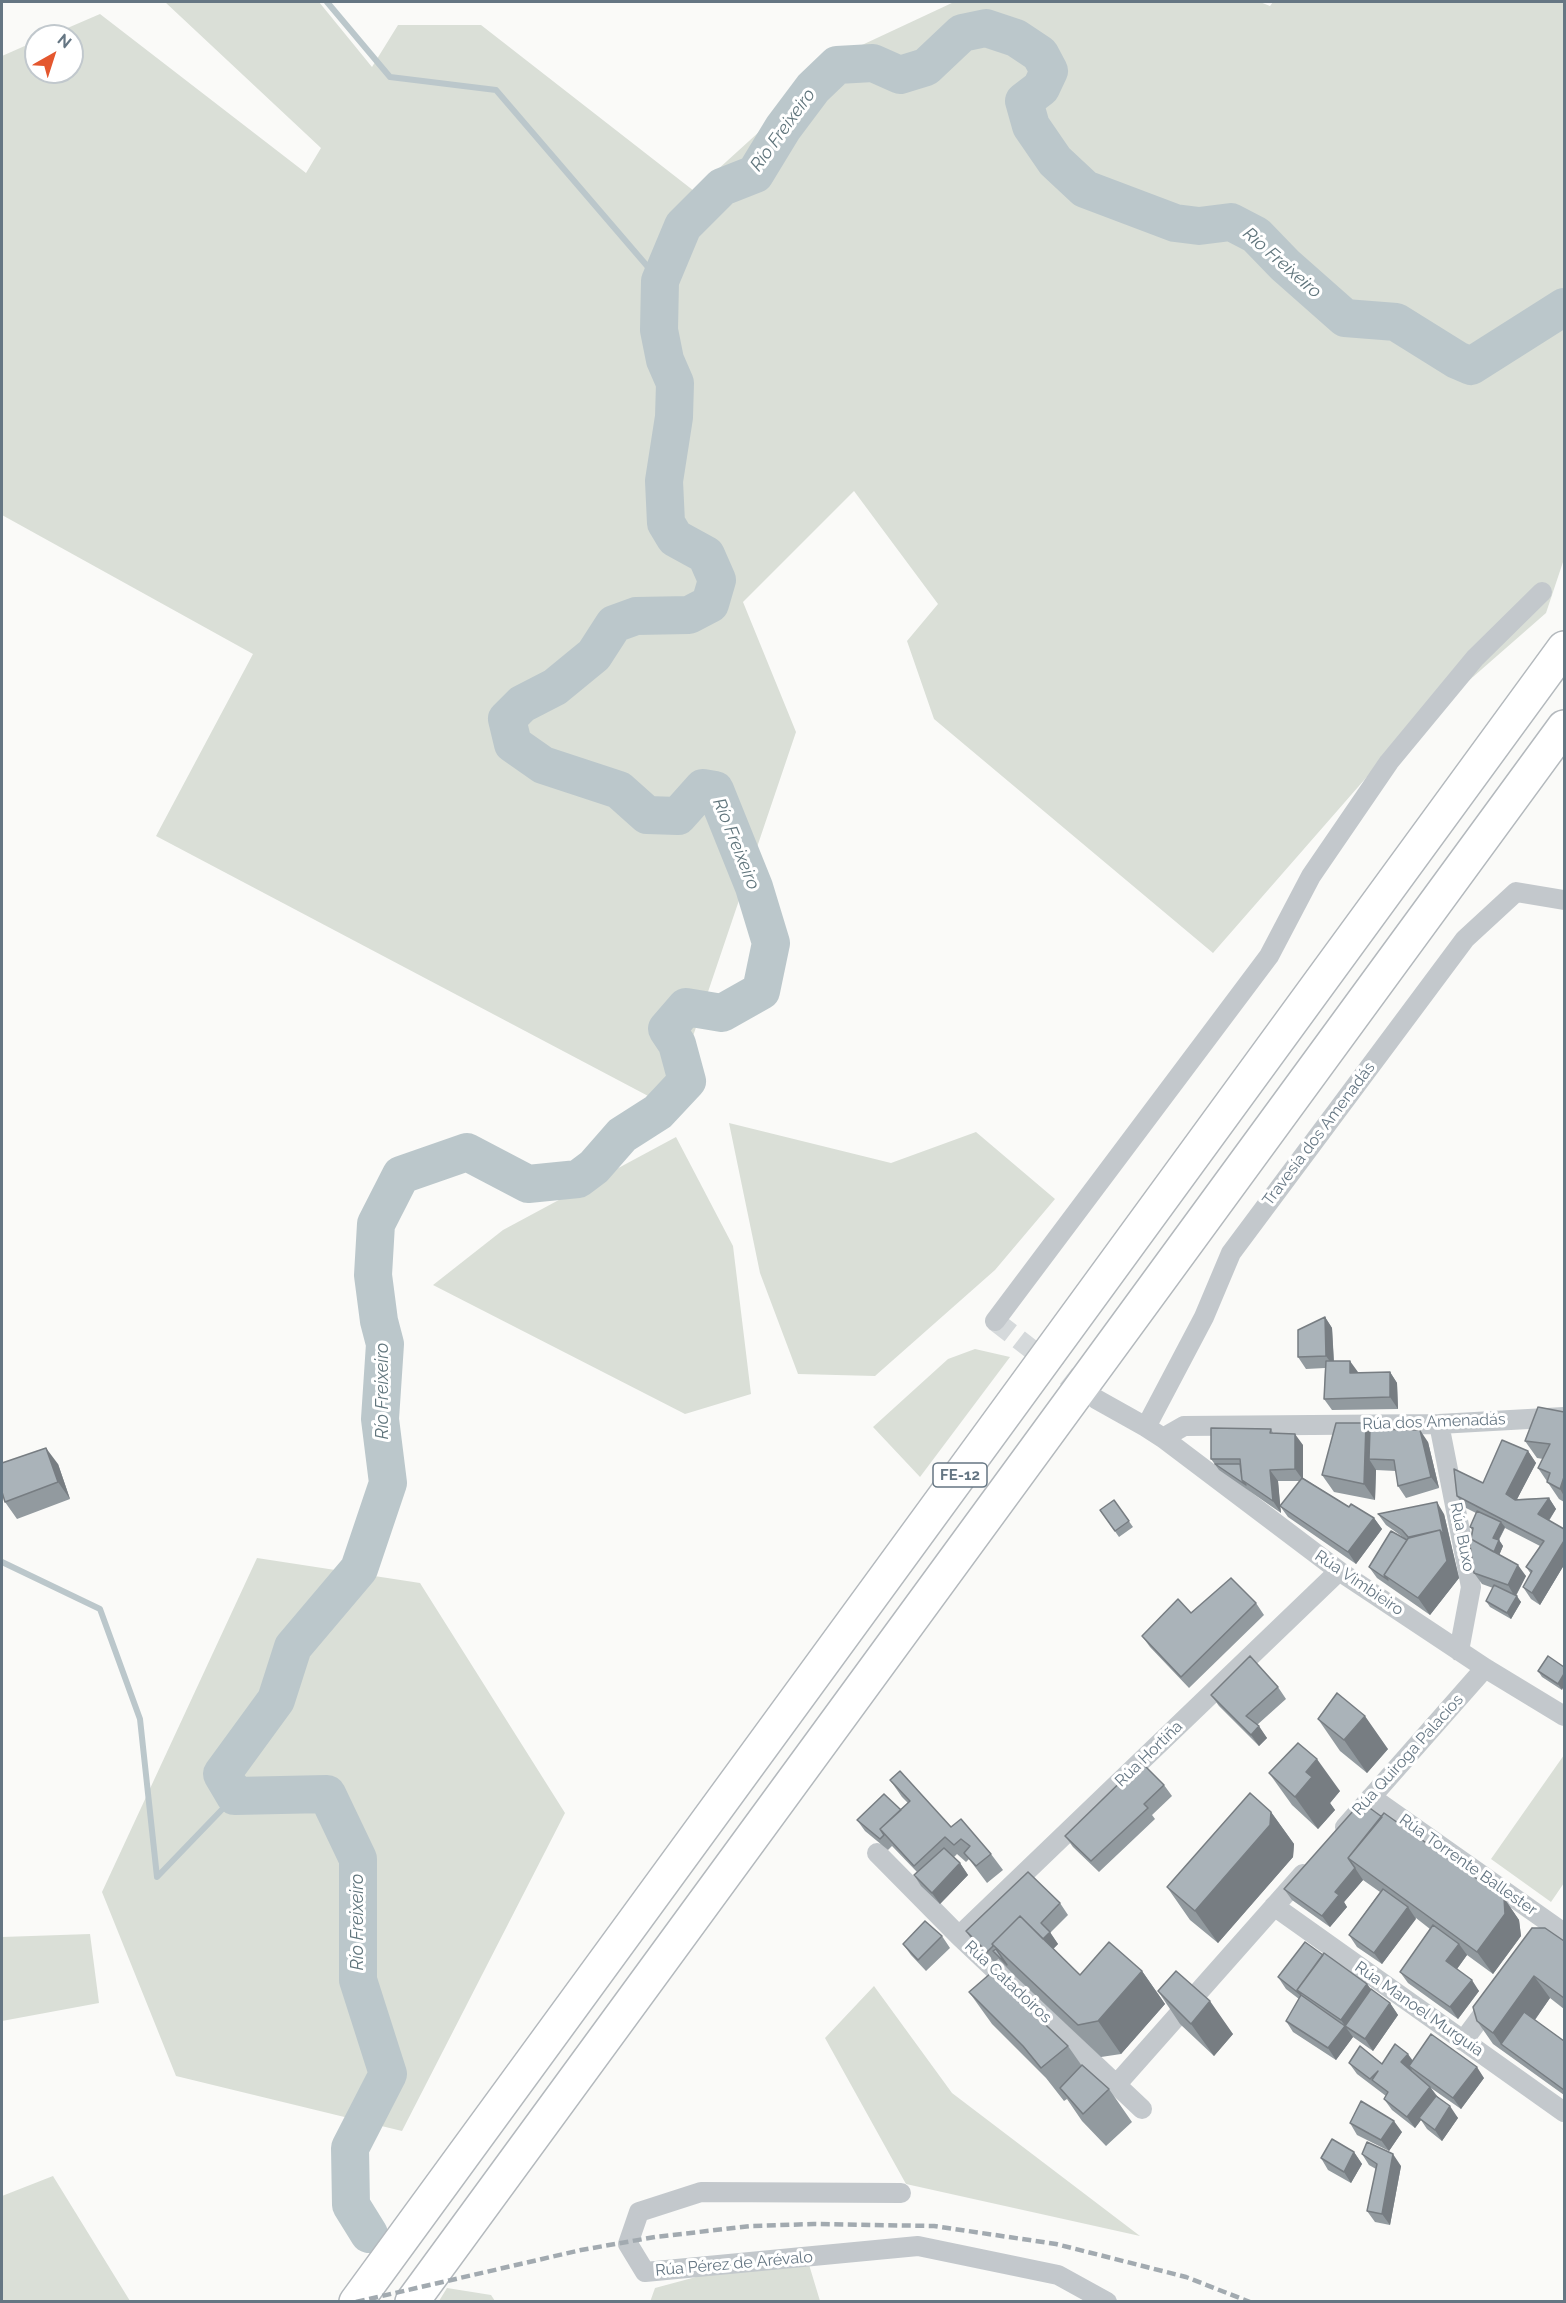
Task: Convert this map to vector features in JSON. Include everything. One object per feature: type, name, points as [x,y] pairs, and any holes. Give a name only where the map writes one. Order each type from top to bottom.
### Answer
[{"type":"highway","points":[[1457,794],[1564,631]]},
{"type":"highway","name":"FE-12","points":[[356,2301],[1564,648]]},
{"type":"highway","name":"FE-12","points":[[412,2301],[1564,727]]},
{"type":"street","points":[[994,1321],[1269,956],[1311,876],[1389,762],[1475,658],[1542,592]]},
{"type":"street","name":"Travesía dos Amenadás","points":[[1146,1427],[1204,1317],[1231,1253],[1465,939],[1516,892],[1564,900]]},
{"type":"street","points":[[1096,1399],[1163,1438]]},
{"type":"street","name":"Rúa dos Amenadás","points":[[1163,1438],[1184,1426],[1439,1424],[1564,1417]]},
{"type":"street","name":"Rúa Buxo","points":[[1439,1424],[1471,1587],[1459,1651]]},
{"type":"street","name":"Rúa Vimbieiro","points":[[1163,1438],[1339,1571],[1485,1668],[1564,1716]]},
{"type":"street","name":"Rúa Hortiña","points":[[959,1936],[1339,1571]]},
{"type":"street","name":"Rúa Quiroga Palacios","points":[[1334,1839],[1485,1668]]},
{"type":"street","name":"Rúa Torrente Ballester","points":[[1371,1797],[1557,1928]]},
{"type":"street","name":"Rúa Catadoiros","points":[[877,1853],[959,1936],[1142,2109]]},
{"type":"street","points":[[1116,2085],[1312,1864]]},
{"type":"street","name":"Rúa Manoel Murguía","points":[[1274,1906],[1564,2112]]},
{"type":"street","points":[[1536,1941],[1557,1928]]},
{"type":"street","points":[[1464,2041],[1503,1986]]},
{"type":"street","name":"Rúa Pérez de Arévalo","points":[[901,2193],[701,2192],[639,2212],[628,2244],[645,2272],[918,2246],[1058,2275],[1107,2301]]},
{"type":"shaded area","points":[[165,2],[319,2],[372,67],[398,25],[481,25],[694,191],[847,52],[954,2],[1260,2],[1270,6],[1273,2],[1564,2],[1564,559],[1546,613],[1393,747],[1213,953],[934,719],[907,641],[938,604],[854,491],[743,602],[796,732],[669,1107],[156,836],[253,654],[2,515],[2,56],[24,46],[24,84],[84,84],[84,24],[77,24],[100,14],[306,173],[321,148]]},
{"type":"shaded area","points":[[729,1123],[891,1163],[976,1132],[1055,1199],[995,1270],[875,1376],[798,1374],[760,1273]]},
{"type":"shaded area","points":[[676,1137],[733,1246],[751,1394],[685,1414],[433,1285],[503,1230]]},
{"type":"shaded area","points":[[975,1349],[1010,1357],[920,1477],[873,1427],[948,1359]]},
{"type":"shaded area","points":[[257,1558],[420,1583],[565,1813],[402,2131],[176,2076],[102,1892]]},
{"type":"shaded area","points":[[1564,1755],[1564,1883],[1551,1902],[1491,1859]]},
{"type":"shaded area","points":[[90,1934],[99,2003],[2,2021],[2,1937]]},
{"type":"shaded area","points":[[874,1986],[952,2093],[1140,2236],[906,2184],[825,2038]]},
{"type":"shaded area","points":[[53,2176],[130,2301],[2,2301],[2,2196]]},
{"type":"shaded area","points":[[804,2248],[820,2301],[650,2302],[655,2288]]},
{"type":"shaded area","points":[[447,2288],[491,2295],[495,2301],[439,2301]]},
{"type":"building","points":[[1325,1317],[1326,1356],[1298,1357],[1298,1330]]},
{"type":"building","points":[[1326,1361],[1350,1361],[1350,1373],[1390,1372],[1390,1397],[1324,1399]]},
{"type":"building","points":[[1538,1407],[1564,1412],[1564,1477],[1560,1489],[1547,1482],[1550,1473],[1538,1468],[1550,1444],[1525,1441]]},
{"type":"building","points":[[1336,1423],[1366,1423],[1364,1484],[1322,1475]]},
{"type":"building","points":[[1211,1428],[1271,1429],[1270,1433],[1295,1434],[1295,1469],[1270,1470],[1273,1501],[1242,1480],[1240,1459],[1211,1459]]},
{"type":"building","points":[[1370,1429],[1420,1430],[1431,1477],[1398,1486],[1394,1460],[1369,1459]]},
{"type":"building","points":[[1502,1440],[1528,1451],[1506,1494],[1515,1500],[1549,1498],[1538,1514],[1564,1529],[1564,1541],[1532,1593],[1523,1587],[1532,1571],[1526,1567],[1544,1541],[1457,1496],[1454,1469],[1483,1483]]},
{"type":"building","points":[[46,1448],[58,1482],[5,1502],[2,1492],[2,1463]]},
{"type":"building","points":[[1215,1464],[1240,1464],[1242,1480],[1246,1485]]},
{"type":"building","points":[[1302,1478],[1349,1507],[1351,1504],[1374,1518],[1348,1552],[1280,1506]]},
{"type":"building","points":[[1114,1500],[1129,1521],[1115,1531],[1100,1510]]},
{"type":"building","points":[[1437,1502],[1444,1536],[1440,1530],[1409,1538],[1402,1530],[1378,1514]]},
{"type":"building","points":[[1477,1511],[1501,1522],[1493,1538],[1499,1540],[1494,1552],[1471,1539],[1473,1528],[1470,1527]]},
{"type":"building","points":[[1440,1530],[1447,1561],[1418,1598],[1384,1575],[1409,1537]]},
{"type":"building","points":[[1391,1531],[1407,1540],[1384,1575],[1388,1580],[1369,1567]]},
{"type":"building","points":[[1469,1538],[1518,1565],[1508,1585],[1474,1573]]},
{"type":"building","points":[[1231,1578],[1256,1603],[1181,1677],[1142,1636],[1178,1599],[1191,1613]]},
{"type":"building","points":[[1494,1585],[1517,1596],[1507,1613],[1486,1601]]},
{"type":"building","points":[[1250,1656],[1278,1687],[1246,1716],[1259,1726],[1251,1735],[1211,1695]]},
{"type":"building","points":[[1548,1656],[1564,1667],[1564,1674],[1558,1684],[1538,1671]]},
{"type":"building","points":[[1337,1693],[1365,1716],[1344,1740],[1318,1719]]},
{"type":"building","points":[[1298,1743],[1317,1759],[1306,1772],[1312,1777],[1295,1797],[1269,1773]]},
{"type":"building","points":[[1141,1762],[1164,1785],[1144,1804],[1148,1808],[1091,1861],[1065,1836]]},
{"type":"building","points":[[900,1771],[951,1827],[961,1819],[991,1854],[976,1866],[964,1853],[970,1846],[961,1839],[954,1845],[945,1837],[914,1866],[880,1829],[910,1801],[890,1780]]},
{"type":"building","points":[[1250,1793],[1271,1812],[1270,1825],[1195,1911],[1167,1887]]},
{"type":"building","points":[[884,1794],[901,1810],[880,1829],[884,1835],[880,1839],[857,1820]]},
{"type":"building","points":[[1367,1806],[1382,1817],[1348,1858],[1355,1868],[1335,1892],[1339,1895],[1322,1916],[1284,1889],[1354,1810]]},
{"type":"building","points":[[1384,1813],[1504,1898],[1505,1914],[1477,1952],[1348,1858]]},
{"type":"building","points":[[944,1848],[960,1863],[932,1893],[914,1875]]},
{"type":"building","points":[[1028,1872],[1060,1903],[1041,1923],[1050,1932],[1043,1939],[1020,1916],[987,1952],[966,1931]]},
{"type":"building","points":[[1383,1889],[1408,1907],[1374,1953],[1349,1935]]},
{"type":"building","points":[[1020,1916],[1080,1975],[1109,1942],[1142,1971],[1098,2021],[1078,2025],[992,1944]]},
{"type":"building","points":[[925,1921],[942,1936],[918,1960],[903,1944]]},
{"type":"building","points":[[1433,1925],[1459,1944],[1446,1961],[1472,1980],[1450,2007],[1400,1972]]},
{"type":"building","points":[[1532,1928],[1545,1928],[1564,1941],[1564,1998],[1534,1976],[1493,2033],[1477,2021],[1473,2007]]},
{"type":"building","points":[[1305,1942],[1323,1955],[1297,1990],[1301,1995],[1278,1977]]},
{"type":"building","points":[[996,1949],[1007,1965],[993,1951]]},
{"type":"building","points":[[1324,1953],[1367,1984],[1341,2020],[1297,1990]]},
{"type":"building","points":[[1176,1971],[1210,2001],[1191,2024],[1158,1991]]},
{"type":"building","points":[[991,1973],[1068,2046],[1041,2068],[1023,2046],[969,1992]]},
{"type":"building","points":[[1371,1989],[1390,2003],[1365,2039],[1345,2026]]},
{"type":"building","points":[[1301,1995],[1345,2026],[1328,2048],[1286,2021]]},
{"type":"building","points":[[1524,2012],[1564,2041],[1564,2090],[1501,2044]]},
{"type":"building","points":[[1431,2034],[1477,2067],[1453,2098],[1409,2066]]},
{"type":"building","points":[[1395,2044],[1408,2054],[1401,2062],[1430,2087],[1407,2117],[1384,2099],[1388,2092],[1372,2080],[1378,2071],[1370,2079],[1349,2063],[1360,2046],[1382,2064]]},
{"type":"building","points":[[1082,2065],[1109,2089],[1083,2114],[1060,2088]]},
{"type":"building","points":[[1436,2096],[1450,2106],[1435,2130],[1419,2118]]},
{"type":"building","points":[[1361,2101],[1394,2121],[1381,2140],[1350,2123]]},
{"type":"building","points":[[1332,2139],[1354,2152],[1344,2172],[1321,2158]]},
{"type":"building","points":[[1367,2142],[1393,2154],[1382,2214],[1367,2211],[1377,2164],[1362,2154]]},
{"type":"waterway","points":[[327,2],[390,77],[496,90],[660,281]]},
{"type":"waterway","name":"Río Freixeiro","points":[[369,2234],[351,2205],[350,2148],[388,2074],[358,1980],[358,1859],[327,1794],[235,1796],[222,1774],[276,1700],[293,1647],[359,1569],[388,1483],[380,1419],[385,1344],[379,1321],[373,1275],[376,1224],[401,1175],[467,1152],[528,1184],[578,1179],[594,1167],[622,1135],[658,1112],[687,1081],[677,1044],[667,1029],[686,1007],[722,1013],[761,991],[771,943],[754,887],[715,790],[703,788],[678,816],[647,815],[619,790],[543,765],[513,744],[507,719],[522,704],[555,687],[594,655],[614,624],[636,616],[689,615],[710,604],[717,580],[706,555],[675,538],[666,523],[664,481],[674,417],[675,383],[665,360],[659,330],[660,281],[683,226],[722,187],[755,174],[783,128],[813,88],[837,65],[873,63],[900,75],[926,67],[962,33],[986,28],[1016,38],[1040,54],[1049,71],[1041,88],[1024,101],[1031,126],[1055,161],[1085,189],[1175,223],[1199,226],[1231,222],[1256,235],[1285,265],[1345,318],[1396,322],[1457,360],[1471,366],[1564,307]]},
{"type":"waterway","points":[[2,1562],[100,1609],[140,1719],[157,1877],[235,1796]]},
{"type":"tunnel","points":[[995,1321],[1089,1394]]},
{"type":"railway","points":[[356,2302],[581,2250],[655,2237],[751,2226],[814,2224],[934,2226],[1056,2244],[1186,2277],[1250,2302]]}]
